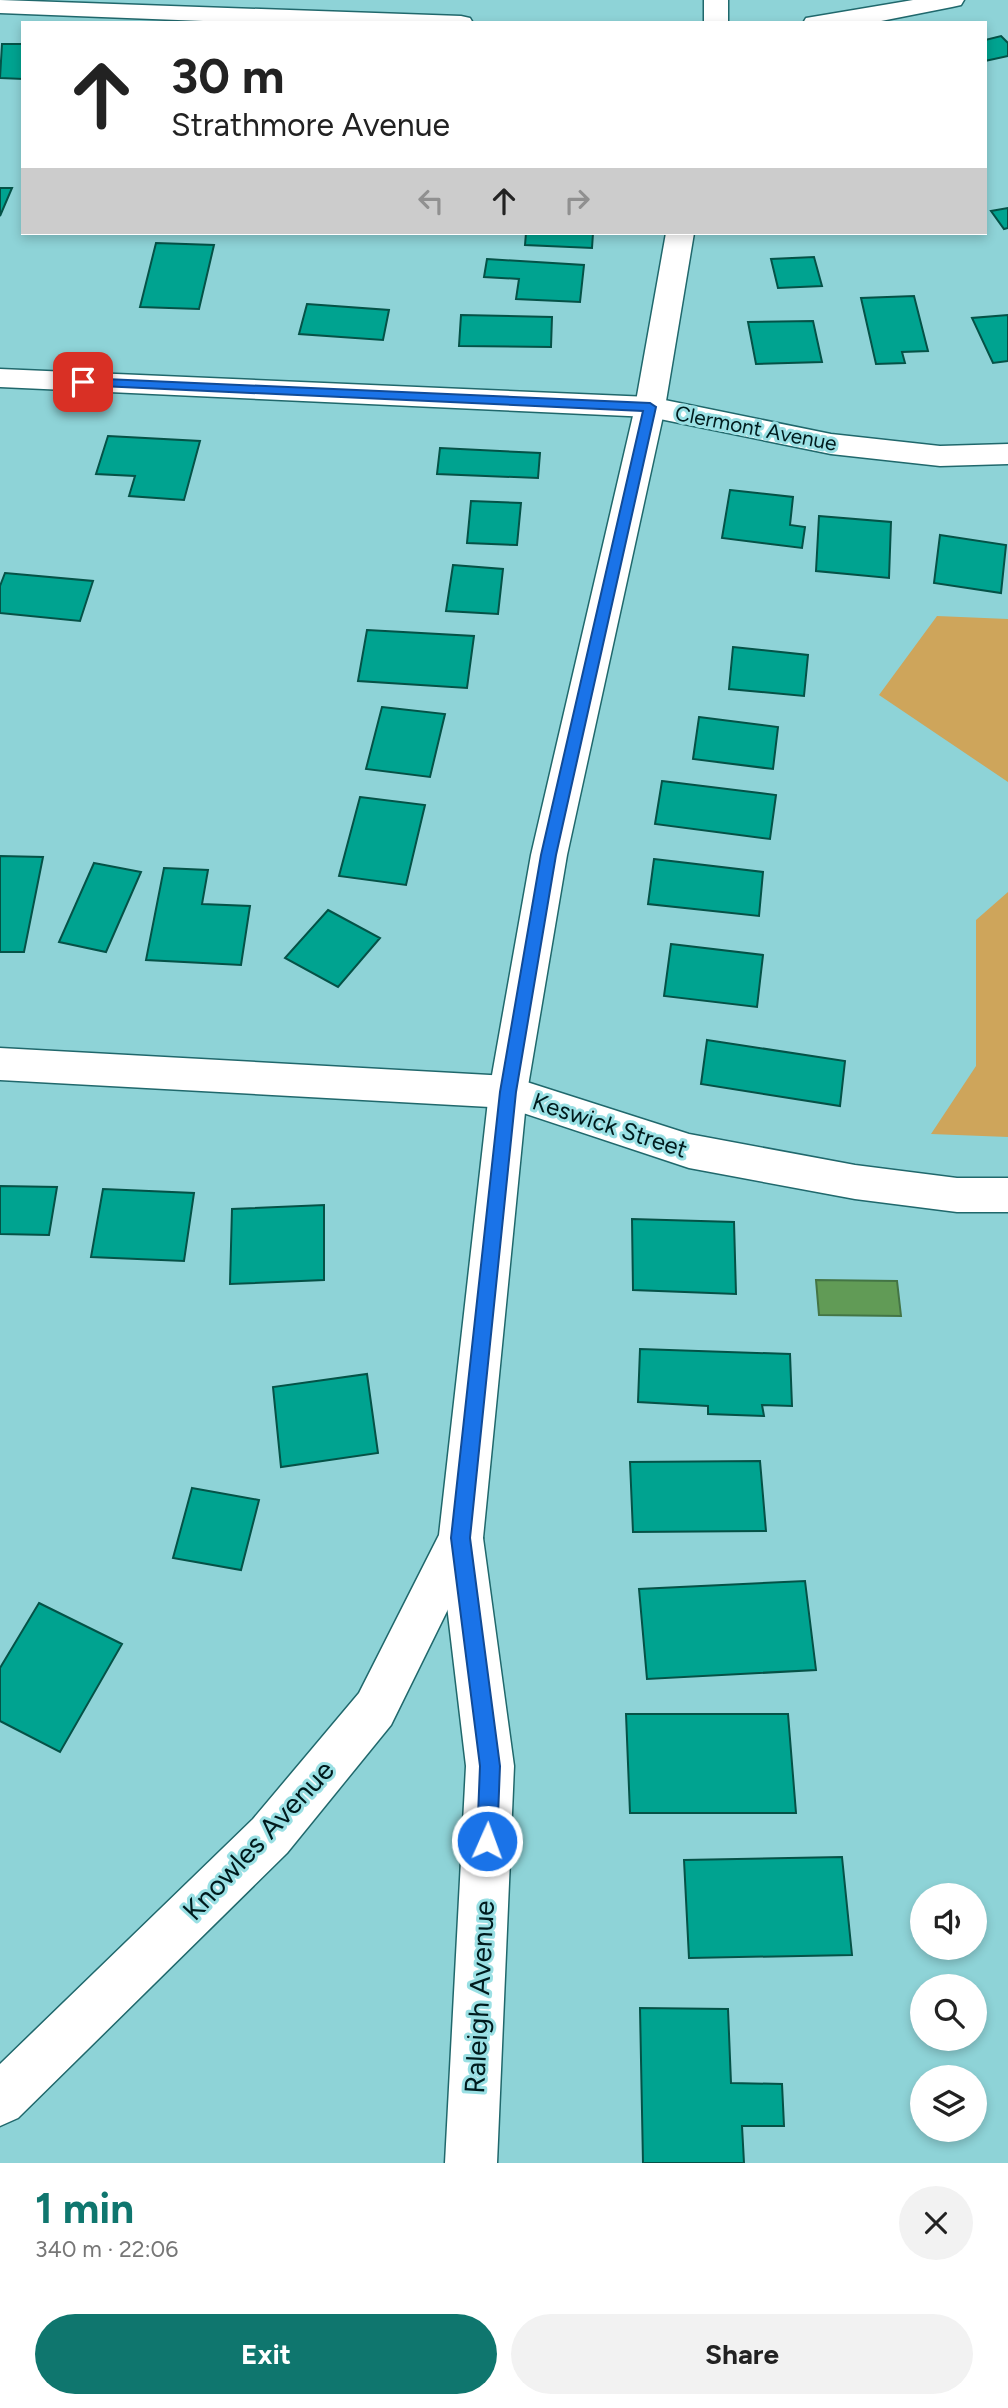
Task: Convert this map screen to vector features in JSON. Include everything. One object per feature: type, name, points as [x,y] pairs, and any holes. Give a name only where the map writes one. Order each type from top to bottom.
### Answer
[{"type":"street","points":[[716,0],[716,21]]},
{"type":"street","points":[[841,21],[952,0]]},
{"type":"street","points":[[0,6],[105,4],[424,21]]},
{"type":"street","points":[[461,1538],[508,1092],[549,855],[650,407],[680,235]]},
{"type":"street","name":"Clermont Avenue","points":[[0,378],[650,407],[831,444],[940,456],[1008,454]]},
{"type":"street","name":"Keswick Street","points":[[0,1064],[508,1092],[689,1151],[855,1182],[957,1195],[1008,1195]]},
{"type":"street","name":"Knowles Avenue","points":[[0,2100],[270,1836],[375,1709],[461,1538]]},
{"type":"street","name":"Raleigh Avenue","points":[[461,1538],[490,1766],[471,2163]]},
{"type":"shaded area","points":[[937,616],[1008,619],[1008,782],[879,695]]},
{"type":"shaded area","points":[[1008,892],[1008,1137],[931,1134],[976,1066],[976,920]]},
{"type":"shaded area","points":[[816,1280],[897,1281],[901,1316],[819,1315]]},
{"type":"building","points":[[1001,36],[1008,43],[1008,56],[987,61],[987,40]]},
{"type":"building","points":[[2,44],[21,44],[21,79],[0,78]]},
{"type":"building","points":[[0,188],[12,188],[0,216]]},
{"type":"building","points":[[1008,208],[1008,228],[1004,229],[991,211]]},
{"type":"building","points":[[526,235],[593,235],[592,248],[525,245]]},
{"type":"building","points":[[156,243],[214,245],[199,309],[140,307]]},
{"type":"building","points":[[814,257],[822,286],[778,288],[771,259]]},
{"type":"building","points":[[487,259],[584,265],[580,302],[516,299],[519,279],[484,277]]},
{"type":"building","points":[[914,296],[928,351],[902,352],[905,363],[876,364],[861,298]]},
{"type":"building","points":[[307,304],[389,310],[383,340],[299,334]]},
{"type":"building","points":[[461,315],[552,317],[551,347],[459,346]]},
{"type":"building","points":[[1008,315],[1008,361],[993,363],[972,318]]},
{"type":"building","points":[[813,321],[822,362],[756,364],[748,322]]},
{"type":"building","points":[[108,436],[200,441],[184,500],[129,496],[135,476],[96,474]]},
{"type":"building","points":[[440,448],[540,453],[538,478],[437,474]]},
{"type":"building","points":[[730,490],[793,497],[790,525],[805,527],[802,548],[722,538]]},
{"type":"building","points":[[471,501],[521,503],[517,545],[467,543]]},
{"type":"building","points":[[819,516],[891,522],[889,578],[816,571]]},
{"type":"building","points":[[940,535],[1006,545],[1001,593],[934,583]]},
{"type":"building","points":[[453,565],[503,569],[498,614],[446,611]]},
{"type":"building","points":[[5,573],[93,581],[80,621],[0,613],[0,586]]},
{"type":"building","points":[[367,630],[474,636],[467,688],[358,681]]},
{"type":"building","points":[[733,647],[808,655],[804,696],[729,689]]},
{"type":"building","points":[[382,707],[445,714],[430,777],[366,769]]},
{"type":"building","points":[[699,717],[778,727],[773,769],[693,759]]},
{"type":"building","points":[[662,781],[776,795],[770,839],[655,824]]},
{"type":"building","points":[[360,797],[425,805],[406,885],[339,876]]},
{"type":"building","points":[[0,856],[43,857],[24,952],[0,952]]},
{"type":"building","points":[[654,859],[763,872],[759,916],[648,904]]},
{"type":"building","points":[[94,863],[141,872],[106,952],[59,942]]},
{"type":"building","points":[[164,868],[208,870],[202,904],[250,906],[241,965],[146,960]]},
{"type":"building","points":[[328,910],[380,938],[338,987],[285,958]]},
{"type":"building","points":[[671,944],[763,955],[757,1007],[664,996]]},
{"type":"building","points":[[707,1040],[845,1061],[840,1106],[701,1084]]},
{"type":"building","points":[[0,1186],[57,1187],[49,1235],[0,1234]]},
{"type":"building","points":[[103,1189],[194,1193],[184,1261],[91,1257]]},
{"type":"building","points":[[324,1205],[324,1280],[230,1284],[232,1209]]},
{"type":"building","points":[[632,1219],[734,1222],[736,1294],[633,1290]]},
{"type":"building","points":[[640,1349],[790,1354],[792,1406],[762,1405],[764,1416],[708,1414],[708,1406],[638,1402]]},
{"type":"building","points":[[367,1374],[378,1453],[281,1467],[273,1387]]},
{"type":"building","points":[[760,1461],[766,1531],[633,1532],[630,1462]]},
{"type":"building","points":[[192,1488],[259,1500],[241,1570],[173,1558]]},
{"type":"building","points":[[805,1581],[816,1670],[647,1679],[639,1589]]},
{"type":"building","points":[[39,1603],[122,1644],[60,1752],[0,1721],[0,1668]]},
{"type":"building","points":[[626,1714],[788,1714],[796,1813],[630,1813]]},
{"type":"building","points":[[842,1857],[852,1955],[689,1958],[684,1860]]},
{"type":"building","points":[[640,2008],[728,2009],[731,2083],[782,2084],[784,2126],[742,2126],[744,2163],[643,2163]]},
{"type":"route","points":[[83,382],[650,407],[549,855],[508,1092],[461,1538],[490,1766],[487,1841]]}]
